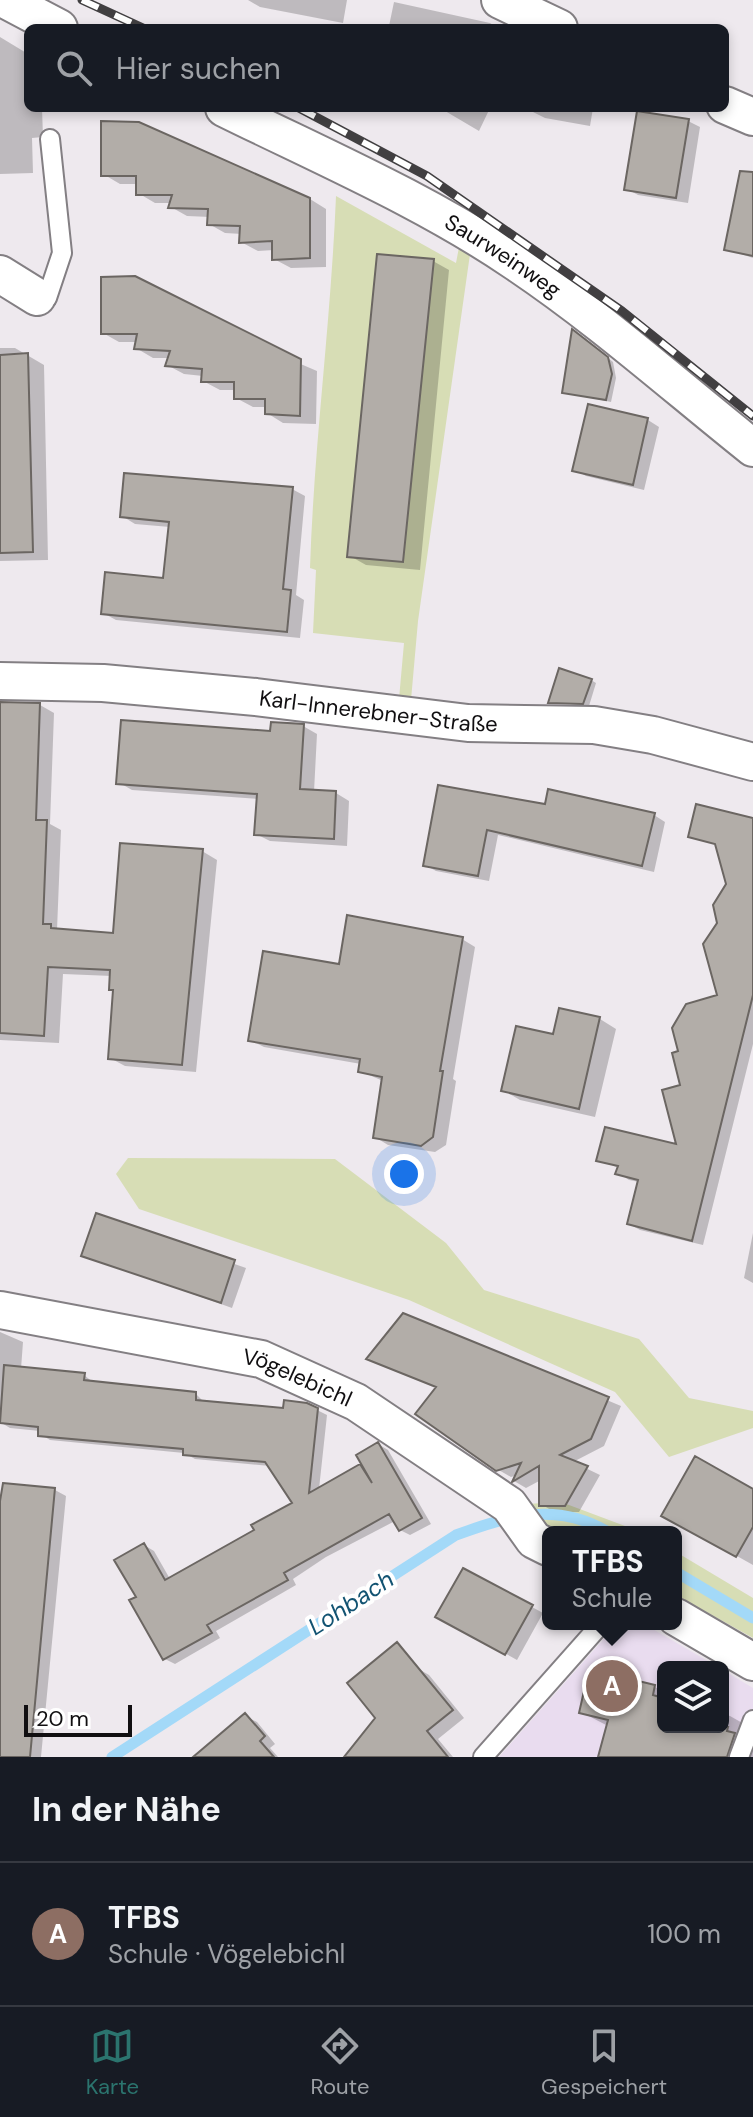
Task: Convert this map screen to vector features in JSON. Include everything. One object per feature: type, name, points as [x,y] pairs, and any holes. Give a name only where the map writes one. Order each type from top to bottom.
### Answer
[{"type":"street","points":[[6,0],[51,24]]},
{"type":"street","points":[[500,0],[551,24]]},
{"type":"street","points":[[729,107],[753,117]]},
{"type":"street","name":"Saurweinweg","points":[[232,112],[351,171],[514,260],[639,354],[753,448]]},
{"type":"street","points":[[0,274],[37,297]]},
{"type":"street","name":"Karl-Innerebner-Straße","points":[[0,681],[103,683],[468,723],[594,725],[653,735],[753,762]]},
{"type":"street","name":"Vögelebichl","points":[[0,1310],[261,1359],[356,1402],[509,1505],[541,1544]]},
{"type":"street","points":[[682,1621],[753,1662]]},
{"type":"lane","points":[[37,297],[47,298],[62,253],[50,139]]},
{"type":"lane","points":[[483,1757],[557,1683],[597,1630]]},
{"type":"lane","points":[[739,1757],[753,1720]]},
{"type":"shaded area","points":[[612,1630],[654,1630],[708,1661],[657,1661],[657,1733],[729,1733],[729,1674],[753,1688],[753,1757],[499,1757]]},
{"type":"green space","points":[[336,196],[456,263],[460,242],[471,247],[418,621],[411,700],[399,699],[404,643],[313,633],[316,570],[310,568],[312,522]]},
{"type":"green space","points":[[128,1158],[335,1159],[446,1243],[484,1290],[639,1339],[689,1398],[753,1411],[753,1428],[669,1457],[615,1392],[409,1300],[139,1209],[116,1174]]},
{"type":"green space","points":[[561,1502],[625,1526],[548,1526],[509,1505]]},
{"type":"green space","points":[[682,1556],[753,1598],[753,1638],[682,1598]]},
{"type":"building","points":[[637,112],[689,119],[676,198],[624,190]]},
{"type":"building","points":[[101,121],[139,122],[310,198],[310,258],[272,260],[272,241],[239,243],[240,226],[207,225],[208,209],[168,208],[172,195],[136,195],[136,176],[101,176]]},
{"type":"building","points":[[740,171],[753,172],[753,256],[724,250]]},
{"type":"building","points":[[377,254],[434,259],[403,562],[347,557]]},
{"type":"building","points":[[135,276],[301,359],[300,416],[265,414],[265,399],[234,399],[234,382],[201,382],[202,369],[165,366],[170,351],[134,349],[137,334],[101,334],[101,277]]},
{"type":"building","points":[[572,329],[608,357],[612,374],[606,400],[562,393]]},
{"type":"building","points":[[28,353],[33,552],[0,553],[0,355]]},
{"type":"building","points":[[588,404],[648,418],[633,485],[572,471]]},
{"type":"building","points":[[124,473],[293,487],[283,589],[291,590],[287,632],[101,614],[105,572],[163,578],[169,522],[120,517]]},
{"type":"building","points":[[559,668],[592,679],[583,704],[548,703]]},
{"type":"building","points":[[0,702],[40,703],[36,820],[47,820],[43,924],[51,924],[51,928],[113,933],[120,843],[203,849],[182,1065],[108,1059],[113,990],[109,990],[110,970],[48,967],[44,1036],[0,1033]]},
{"type":"building","points":[[121,720],[270,731],[271,722],[304,724],[300,789],[336,791],[334,839],[254,835],[257,794],[116,784]]},
{"type":"building","points":[[438,785],[545,804],[548,789],[655,813],[642,866],[487,830],[478,876],[423,866]]},
{"type":"building","points":[[696,804],[753,818],[753,995],[692,1241],[627,1224],[638,1180],[615,1174],[618,1166],[596,1161],[605,1127],[676,1144],[662,1090],[680,1085],[672,1053],[678,1051],[672,1028],[686,1004],[717,995],[703,944],[717,923],[713,905],[726,884],[715,844],[688,837]]},
{"type":"building","points":[[347,915],[463,937],[440,1071],[443,1071],[433,1137],[421,1146],[373,1138],[382,1077],[358,1072],[360,1059],[248,1041],[263,951],[339,964]]},
{"type":"building","points":[[559,1008],[600,1017],[579,1109],[501,1091],[516,1026],[553,1034]]},
{"type":"building","points":[[96,1213],[235,1260],[221,1303],[81,1256]]},
{"type":"building","points":[[403,1313],[609,1397],[591,1439],[560,1455],[588,1466],[565,1506],[539,1506],[539,1466],[512,1482],[521,1463],[496,1471],[415,1414],[436,1387],[366,1359]]},
{"type":"building","points":[[4,1365],[85,1373],[84,1380],[196,1392],[196,1400],[283,1408],[284,1400],[307,1403],[318,1408],[309,1493],[360,1464],[372,1483],[356,1455],[378,1442],[422,1518],[399,1531],[389,1514],[284,1573],[288,1580],[207,1625],[212,1633],[163,1660],[129,1600],[136,1597],[114,1560],[144,1543],[165,1580],[254,1530],[251,1525],[292,1503],[265,1462],[183,1455],[183,1449],[38,1436],[38,1427],[0,1423]]},
{"type":"building","points":[[695,1456],[753,1489],[753,1527],[736,1557],[661,1516]]},
{"type":"building","points":[[3,1483],[55,1488],[30,1757],[0,1757],[0,1501]]},
{"type":"building","points":[[463,1568],[533,1605],[505,1655],[435,1617]]},
{"type":"building","points":[[397,1642],[453,1710],[427,1731],[448,1757],[344,1757],[375,1718],[347,1683]]},
{"type":"building","points":[[589,1669],[655,1685],[653,1695],[657,1696],[657,1733],[735,1733],[727,1757],[598,1757],[608,1720],[579,1713]]},
{"type":"building","points":[[245,1713],[265,1736],[260,1741],[274,1757],[193,1757]]},
{"type":"waterway","name":"Lohbach","points":[[112,1757],[456,1535],[495,1522],[532,1515],[570,1517],[597,1526]]},
{"type":"waterway","name":"Lohbach","points":[[682,1576],[753,1618]]},
{"type":"railway","points":[[82,0],[134,24]]},
{"type":"railway","points":[[307,112],[427,176],[622,311],[753,416]]},
{"type":"place","name":"TFBS","points":[[612,1686]]}]
